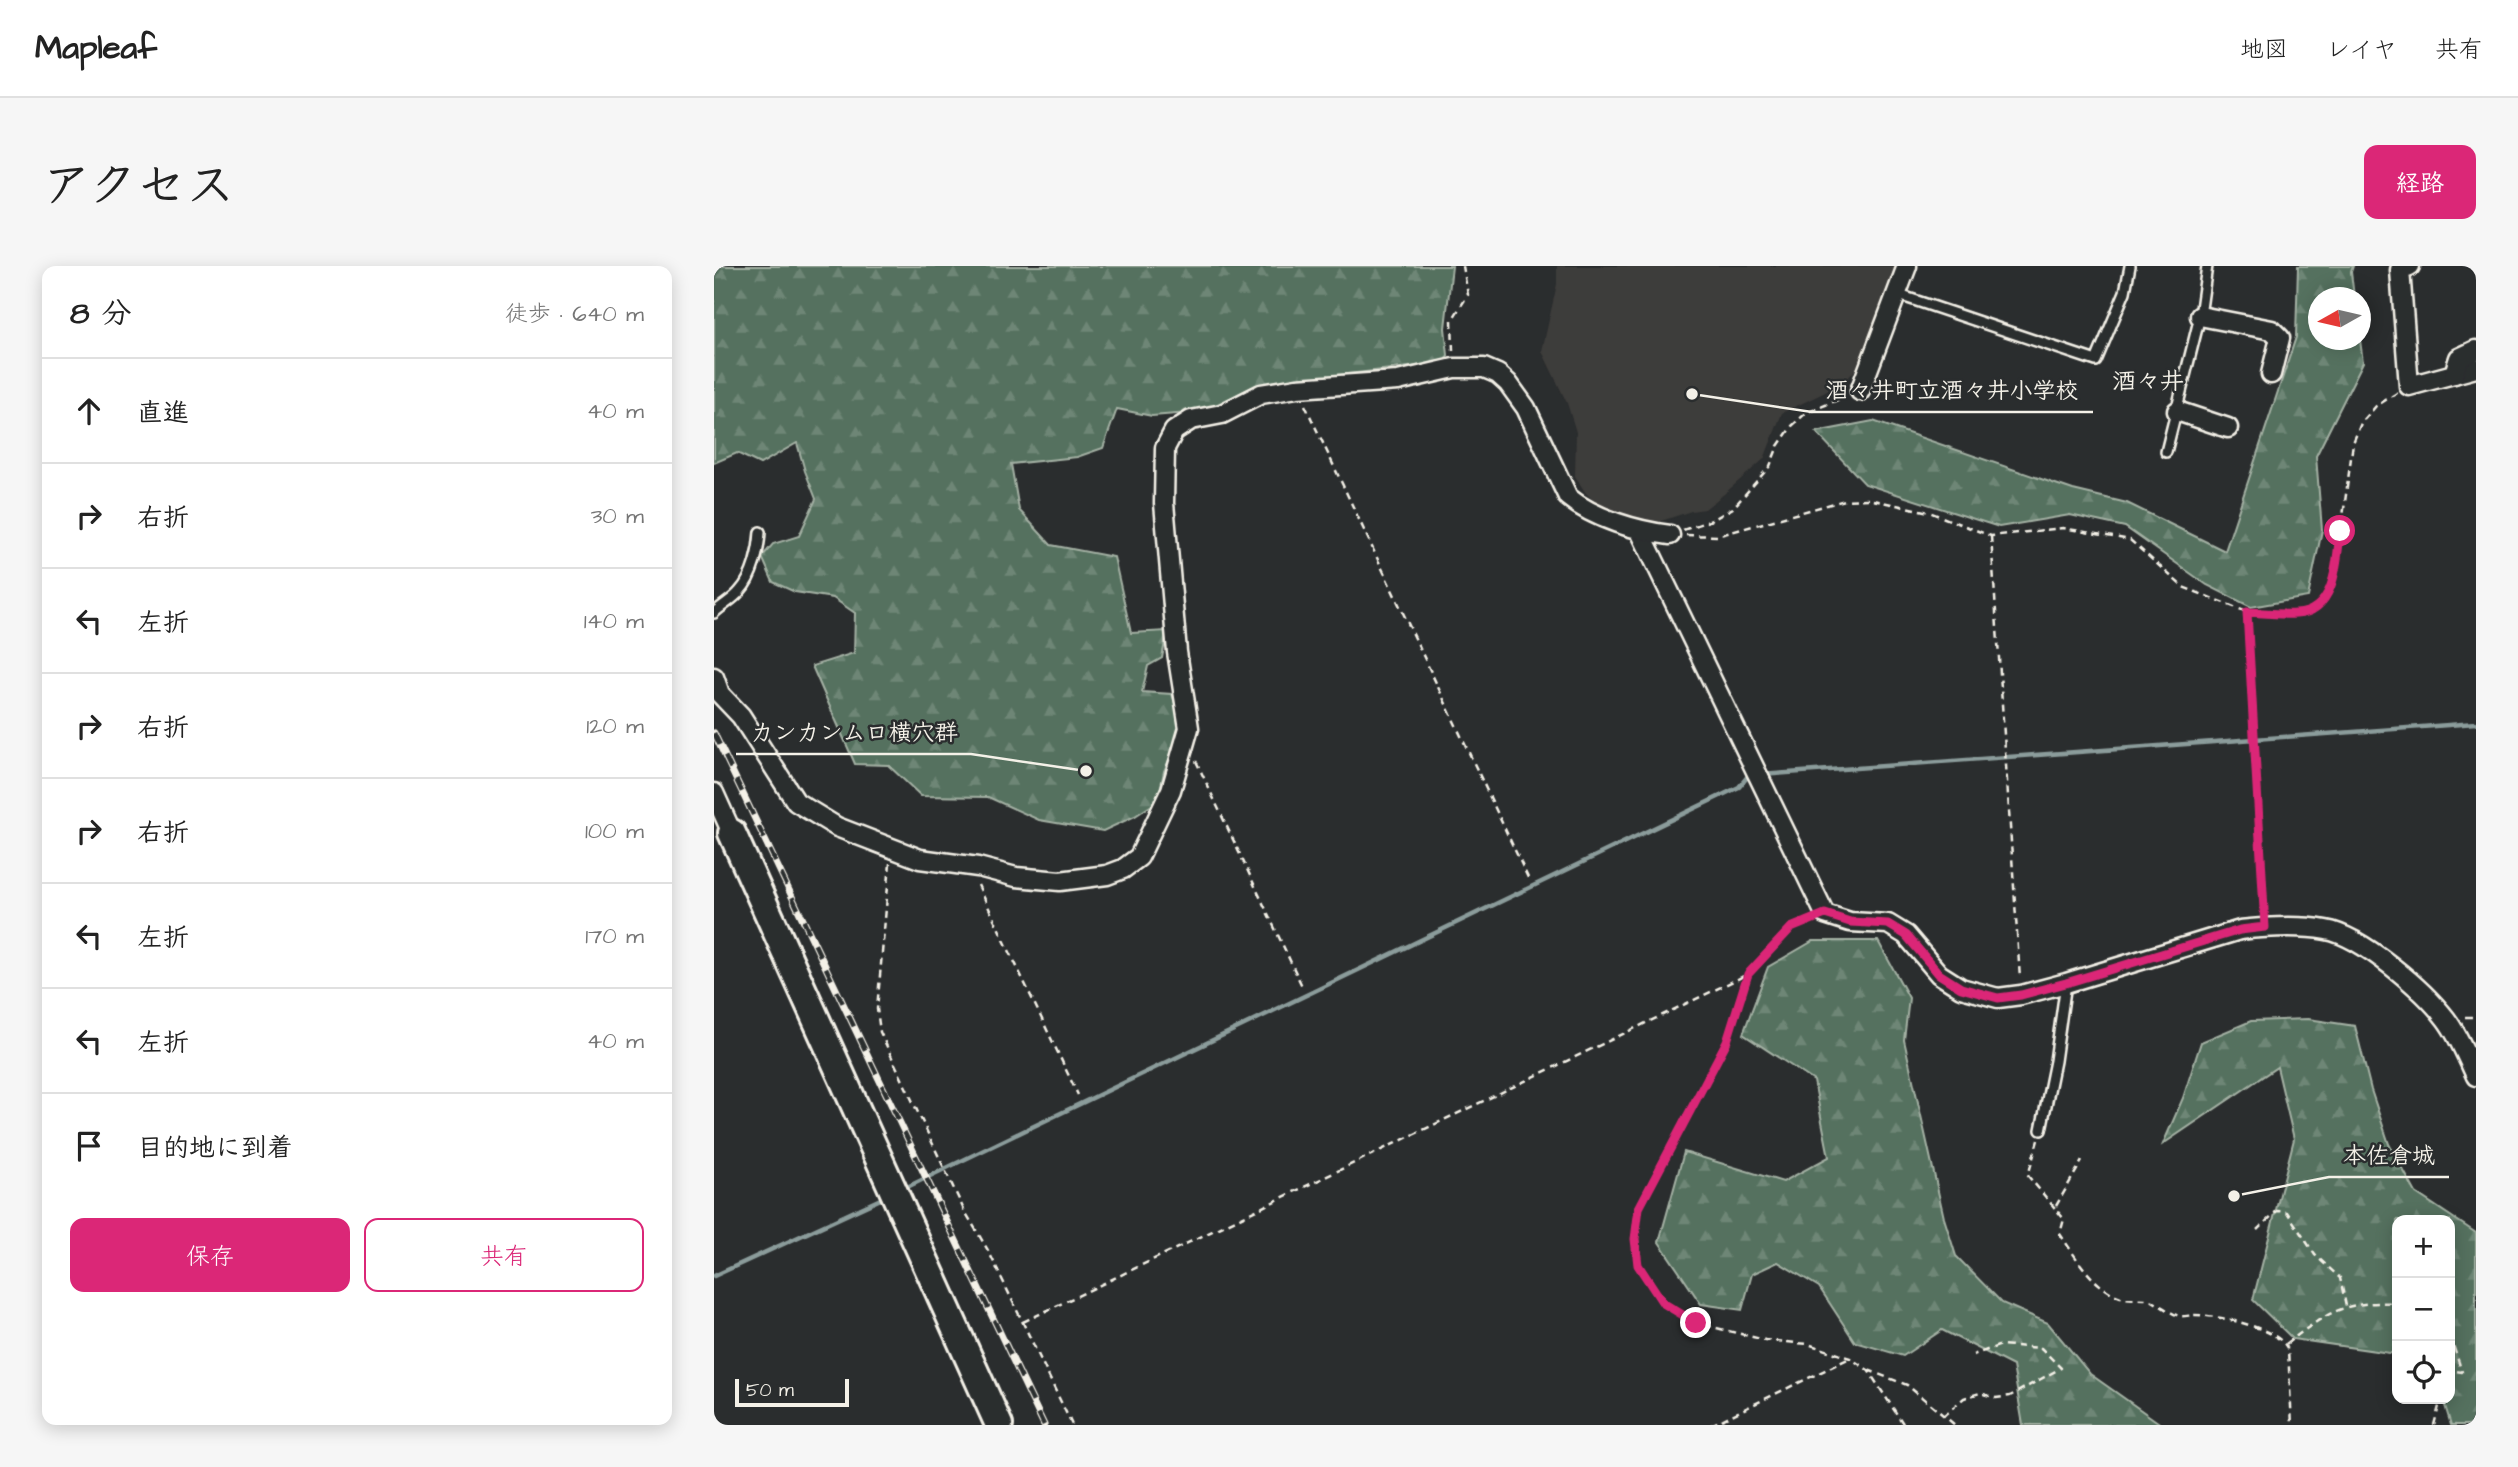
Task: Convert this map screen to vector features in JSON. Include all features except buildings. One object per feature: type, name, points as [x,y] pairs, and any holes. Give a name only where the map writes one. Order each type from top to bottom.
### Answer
[{"type":"street","points":[[1860,391],[1907,266]]},
{"type":"street","points":[[2410,266],[2400,270],[2409,386],[2476,368]]},
{"type":"street","points":[[2200,316],[2272,330],[2280,338],[2272,374]]},
{"type":"street","points":[[2454,374],[2459,358],[2476,350]]},
{"type":"street","points":[[714,677],[720,694],[741,716],[796,802],[837,827],[920,859],[970,866],[1016,877],[1060,881],[1107,875],[1123,869],[1139,857],[1171,790],[1189,728],[1177,652],[1164,503],[1165,449],[1174,431],[1191,420],[1223,414],[1261,394],[1297,388],[1398,380],[1473,366],[1498,374],[1508,383],[1525,408],[1568,497],[1578,506],[1640,531],[1670,535]]},
{"type":"street","points":[[2177,411],[2228,428]]},
{"type":"street","points":[[1640,531],[1825,914],[1850,922],[1888,924],[1906,935],[1939,974],[1961,988],[1998,998],[2066,983],[2230,932],[2265,927],[2328,930],[2382,958],[2445,1018],[2476,1076]]},
{"type":"street","points":[[714,793],[999,1425]]},
{"type":"lane","points":[[1896,294],[2096,361],[2124,292],[2130,266]]},
{"type":"lane","points":[[2166,452],[2200,316],[2207,266]]},
{"type":"lane","points":[[714,613],[740,592],[747,581],[759,546],[760,532]]},
{"type":"lane","points":[[2041,1130],[2055,1061],[2066,983]]},
{"type":"path","points":[[1454,368],[1452,320],[1468,295],[1463,266]]},
{"type":"path","points":[[1670,535],[1717,536],[1844,500],[1868,499],[1928,512],[1991,536],[2063,528],[2130,540],[2183,587],[2247,612],[2298,614],[2312,611],[2328,596],[2336,568],[2353,443],[2361,424],[2376,405],[2409,386]]},
{"type":"path","points":[[1297,388],[1529,880]]},
{"type":"path","points":[[1670,535],[1712,520],[1733,508],[1770,466],[1778,446],[1792,426],[1806,413],[1860,391]]},
{"type":"path","points":[[1991,536],[2021,995]]},
{"type":"path","points":[[2247,612],[2265,927]]},
{"type":"path","points":[[1186,739],[1302,986]]},
{"type":"path","points":[[892,849],[877,1009],[880,1032],[963,1208],[989,1252],[1072,1425]]},
{"type":"path","points":[[970,866],[1078,1095]]},
{"type":"path","points":[[1023,1322],[1748,974],[1791,928],[1825,914]]},
{"type":"path","points":[[1748,974],[1727,1041],[1639,1208],[1635,1239],[1638,1265],[1663,1303],[1696,1323],[1765,1340],[1808,1344],[1850,1358],[1868,1370],[1907,1385],[1955,1425]]},
{"type":"path","points":[[2041,1130],[2028,1176],[2064,1219],[2060,1234],[2084,1272],[2117,1296],[2149,1299],[2179,1316],[2197,1315],[2253,1326],[2276,1336],[2286,1344],[2292,1425]]},
{"type":"path","points":[[2055,1208],[2082,1161]]},
{"type":"path","points":[[2257,1230],[2277,1211],[2287,1212],[2315,1255],[2340,1278],[2346,1306]]},
{"type":"path","points":[[2286,1344],[2323,1316],[2346,1306],[2371,1302],[2392,1303]]},
{"type":"path","points":[[1943,1416],[1964,1398],[1980,1393],[1996,1398],[2010,1396],[2061,1368],[2041,1348],[2001,1345],[1973,1355]]},
{"type":"path","points":[[2455,1351],[2462,1372],[2455,1371]]},
{"type":"path","points":[[1710,1425],[1850,1358]]},
{"type":"path","points":[[1868,1370],[1905,1425]]},
{"type":"path","points":[[2434,1425],[2440,1404]]},
{"type":"shaded area","points":[[1557,266],[1896,266],[1864,361],[1842,384],[1782,413],[1764,459],[1705,509],[1658,522],[1634,522],[1600,507],[1585,492],[1575,476],[1576,432],[1567,403],[1542,351],[1557,284]]},
{"type":"green space","points":[[714,266],[1452,266],[1445,328],[1448,355],[1444,363],[1259,384],[1201,412],[1152,416],[1117,409],[1103,448],[1077,457],[1011,464],[1019,510],[1051,545],[1114,557],[1131,633],[1167,631],[1162,658],[1148,666],[1142,692],[1172,694],[1180,718],[1179,738],[1164,771],[1158,801],[1135,816],[1103,831],[1039,820],[988,797],[921,796],[888,765],[855,764],[812,666],[854,653],[855,613],[833,598],[795,592],[773,582],[762,557],[773,544],[799,536],[816,499],[797,443],[760,464],[737,453],[714,463]]},
{"type":"green space","points":[[2298,266],[2353,266],[2353,287],[2308,287],[2308,350],[2361,350],[2363,362],[2316,456],[2322,530],[2308,597],[2251,607],[2207,585],[2125,527],[2070,515],[1999,527],[1865,484],[1816,432],[1873,421],[2073,490],[2127,503],[2225,551],[2296,337]]},
{"type":"green space","points":[[1813,941],[1878,941],[1909,998],[1904,1040],[1944,1218],[1956,1256],[2002,1303],[2048,1323],[2090,1374],[2162,1425],[2023,1425],[2013,1366],[1942,1330],[1903,1356],[1855,1342],[1819,1287],[1778,1262],[1752,1274],[1742,1310],[1701,1304],[1659,1242],[1684,1152],[1783,1182],[1829,1157],[1814,1081],[1743,1034],[1768,967]]},
{"type":"green space","points":[[2308,1019],[2355,1026],[2371,1090],[2389,1144],[2416,1193],[2449,1215],[2392,1215],[2392,1353],[2293,1339],[2253,1300],[2294,1139],[2277,1067],[2163,1144],[2183,1098],[2201,1042],[2251,1021]]},
{"type":"green space","points":[[2455,1219],[2476,1233],[2476,1425],[2451,1425],[2445,1404],[2455,1404]]},
{"type":"waterway","points":[[1761,775],[2476,723]]},
{"type":"waterway","points":[[903,1189],[1739,787],[1748,776],[1753,775]]},
{"type":"waterway","points":[[714,1276],[885,1197]]},
{"type":"railway","points":[[714,733],[1044,1425]]},
{"type":"place","name":"酒々井町立酒々井小学校","points":[[1692,394]]},
{"type":"place","name":"カンカンムロ横穴群","points":[[1086,771]]},
{"type":"place","name":"本佐倉城","points":[[2234,1196]]},
{"type":"district","name":"酒々井","points":[[2148,382]]},
{"type":"route","points":[[1696,1323],[1663,1303],[1638,1265],[1635,1239],[1639,1208],[1727,1041],[1748,974],[1791,928],[1825,914],[1850,922],[1888,924],[1906,935],[1939,974],[1961,988],[1998,998],[2066,983],[2240,930],[2265,927],[2247,612],[2298,614],[2312,611],[2328,596],[2336,568],[2340,531]]}]
